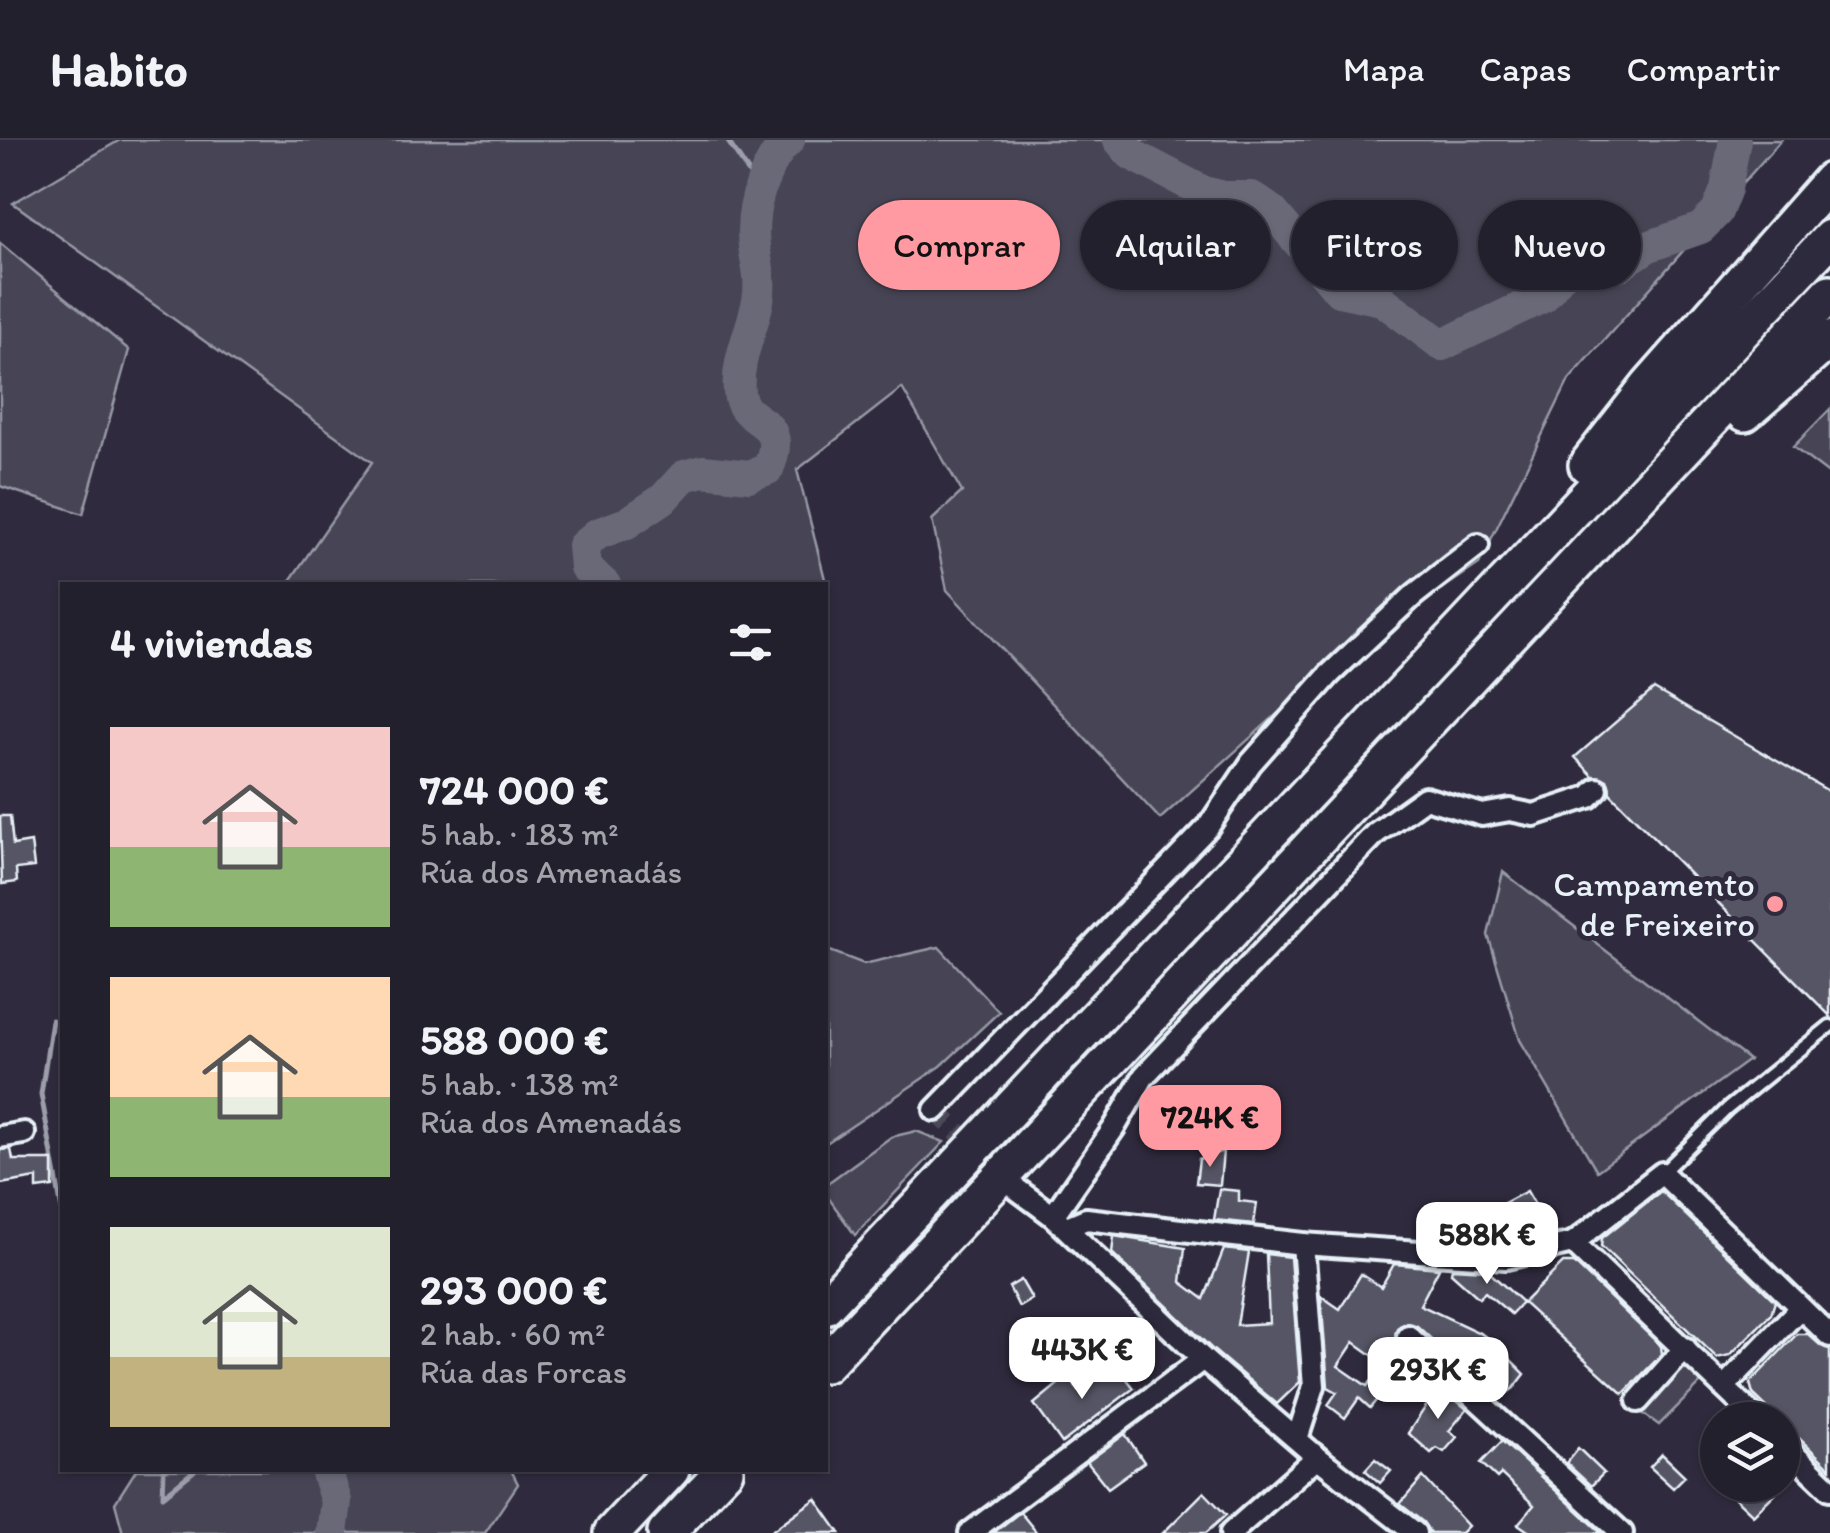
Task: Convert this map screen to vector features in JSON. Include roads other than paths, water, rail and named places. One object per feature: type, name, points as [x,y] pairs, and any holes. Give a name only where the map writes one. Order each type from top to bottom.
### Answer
[{"type":"highway","points":[[1384,709],[1512,558],[1649,386],[1830,180]]},
{"type":"highway","points":[[828,1303],[1830,238]]},
{"type":"highway","points":[[828,1361],[1830,293]]},
{"type":"highway","points":[[1590,549],[1830,339]]},
{"type":"highway","points":[[612,1533],[669,1472]]},
{"type":"highway","points":[[666,1533],[723,1472]]},
{"type":"street","points":[[935,1110],[1208,827],[1251,764],[1330,674],[1414,595],[1478,545]]},
{"type":"street","points":[[1060,1222],[1144,1076],[1376,833],[1425,798],[1482,815],[1510,810],[1534,816],[1589,797],[1597,789]]},
{"type":"street","points":[[0,1137],[24,1134]]},
{"type":"street","points":[[1060,1222],[1086,1219],[1304,1244],[1506,1258],[1573,1244],[1662,1173],[1830,1336]]},
{"type":"street","points":[[1014,1187],[1060,1222],[1202,1359],[1414,1533]]},
{"type":"street","points":[[1297,1439],[1314,1386],[1304,1244]]},
{"type":"street","points":[[1573,1244],[1739,1402]]},
{"type":"street","points":[[1724,1387],[1800,1308]]},
{"type":"street","points":[[1408,1336],[1622,1533]]},
{"type":"street","points":[[1638,1401],[1685,1348]]},
{"type":"street","points":[[970,1533],[1202,1359]]},
{"type":"street","points":[[1231,1533],[1318,1457]]},
{"type":"street","points":[[1800,1460],[1830,1489]]},
{"type":"lane","points":[[1662,1173],[1727,1109],[1830,1026]]},
{"type":"waterway","points":[[727,140],[759,188]]},
{"type":"waterway","points":[[602,582],[585,567],[583,546],[597,534],[627,523],[663,499],[684,476],[703,471],[749,476],[768,469],[774,439],[770,430],[742,404],[739,380],[759,291],[753,241],[755,207],[768,170],[789,140]]},
{"type":"waterway","points":[[1119,140],[1131,154],[1204,192],[1252,197],[1272,211],[1339,291],[1382,300],[1442,345],[1543,297],[1575,258],[1619,266],[1647,247],[1701,228],[1717,212],[1726,189],[1735,140]]},
{"type":"waterway","points":[[52,1020],[41,1094],[60,1199]]},
{"type":"waterway","points":[[164,1472],[163,1496],[193,1472]]},
{"type":"waterway","points":[[327,1472],[336,1501],[332,1533]]},
{"type":"tunnel","points":[[935,1110],[1009,1182]]},
{"type":"place","name":"Campamento de Freixeiro","points":[[1775,904]]}]
